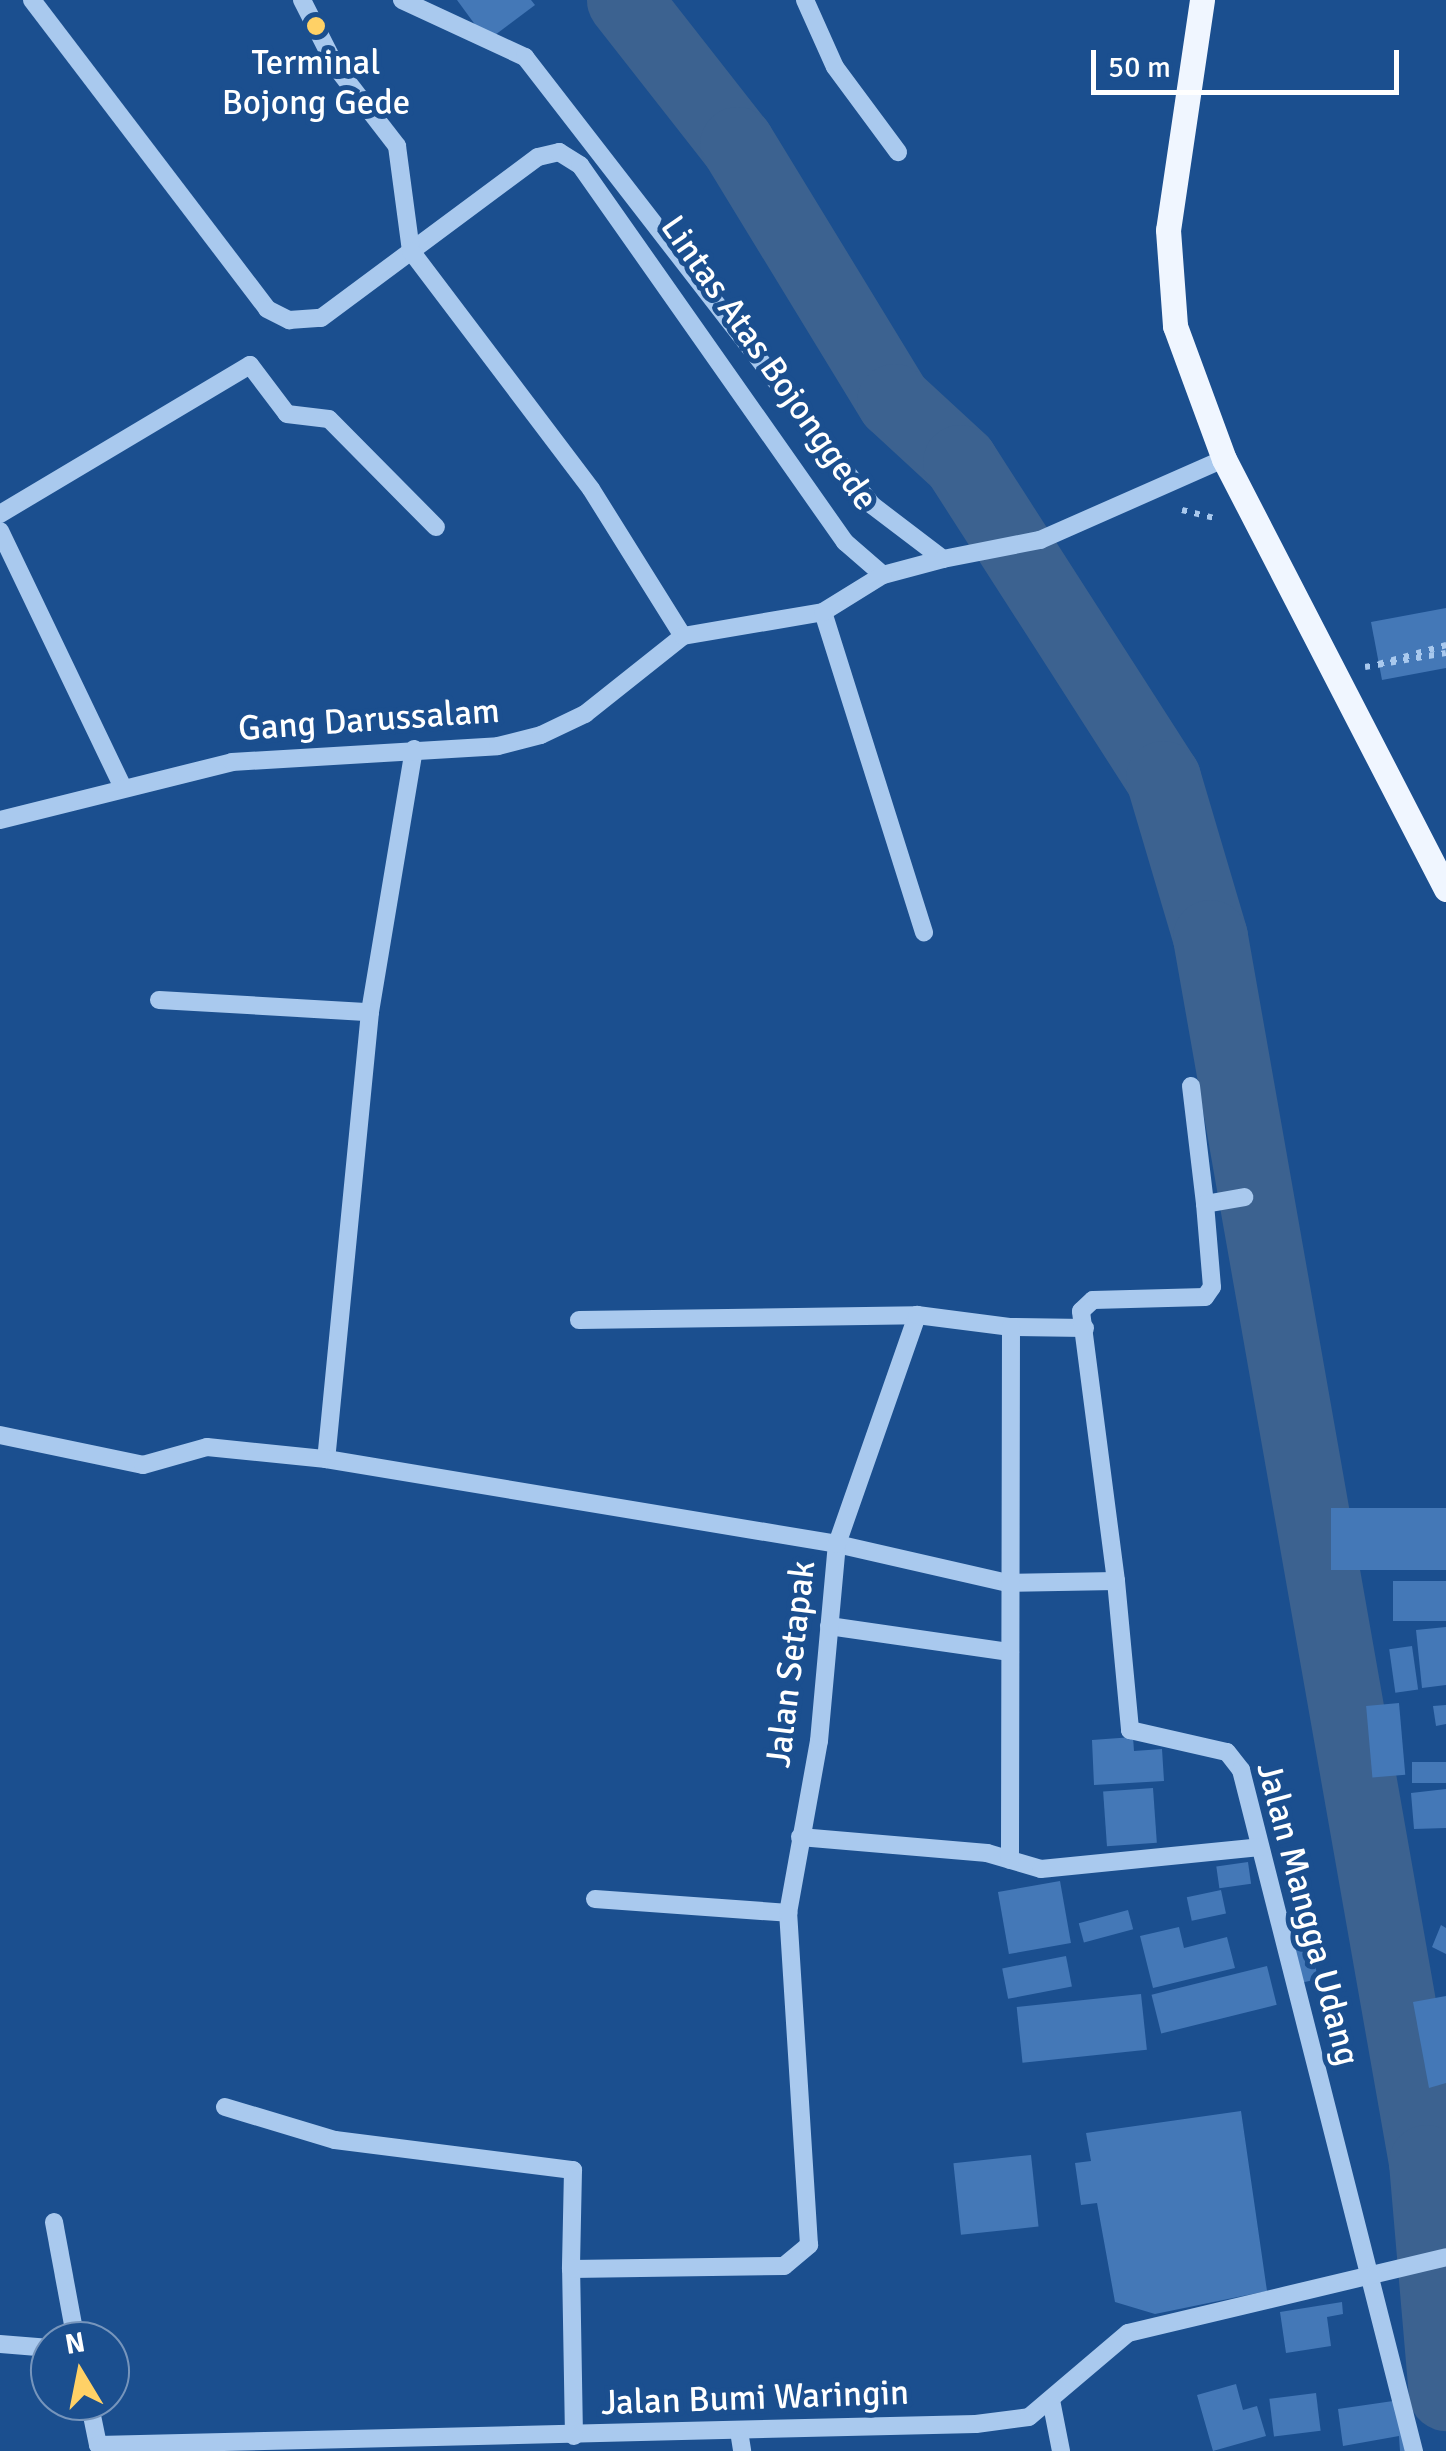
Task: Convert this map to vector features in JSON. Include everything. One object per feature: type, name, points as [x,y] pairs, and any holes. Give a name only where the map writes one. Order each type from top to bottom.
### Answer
[{"type":"main road","points":[[1202,0],[1166,275],[1175,326],[1224,459],[1446,888]]},
{"type":"street","points":[[32,0],[267,309],[289,320],[321,318],[538,157],[559,152],[580,165],[844,542],[884,575]]},
{"type":"street","points":[[302,0],[336,68],[397,146],[411,251],[591,490],[683,636]]},
{"type":"street","points":[[402,0],[481,42],[526,57],[872,505],[943,560]]},
{"type":"street","points":[[805,0],[835,66],[898,152]]},
{"type":"street","points":[[0,514],[250,365],[287,414],[329,419],[436,527]]},
{"type":"street","name":"Gang Darussalam","points":[[0,820],[122,786],[232,762],[541,735],[584,714],[683,636],[823,612],[884,575],[1040,540],[1224,459]]},
{"type":"street","points":[[0,531],[122,786]]},
{"type":"street","points":[[823,612],[924,932]]},
{"type":"street","points":[[326,1460],[370,1012],[414,749]]},
{"type":"street","points":[[160,1000],[370,1012]]},
{"type":"street","points":[[0,1435],[144,1465],[207,1447],[326,1460],[838,1544],[1007,1583],[1116,1581],[1081,1311],[1093,1300],[1205,1298],[1212,1286],[1190,1086]]},
{"type":"street","points":[[1204,1204],[1244,1197]]},
{"type":"street","points":[[579,1320],[917,1315],[1011,1327],[1085,1328]]},
{"type":"street","name":"Jalan Setapak","points":[[570,2269],[800,2260],[809,2246],[788,1913],[838,1544],[917,1315]]},
{"type":"street","points":[[1010,1860],[1007,1583],[1011,1327]]},
{"type":"street","name":"Jalan Mangga Udang","points":[[1116,1581],[1130,1730],[1237,1759],[1371,2269],[1414,2451]]},
{"type":"street","points":[[829,1626],[1010,1652]]},
{"type":"street","points":[[800,1837],[1068,1869],[1260,1847]]},
{"type":"street","points":[[595,1899],[788,1913]]},
{"type":"street","points":[[225,2107],[335,2140],[573,2170],[570,2269],[574,2436]]},
{"type":"street","points":[[54,2222],[72,2321]]},
{"type":"street","name":"Jalan Bumi Waringin","points":[[93,2421],[98,2445],[976,2424],[1030,2417],[1128,2333],[1371,2269],[1446,2258]]},
{"type":"street","points":[[0,2344],[30,2346]]},
{"type":"street","points":[[1050,2400],[1061,2451]]},
{"type":"street","points":[[739,2430],[742,2451]]},
{"type":"path","points":[[1168,509],[1203,511],[1238,530]]},
{"type":"path","points":[[1355,650],[1364,667],[1446,649]]},
{"type":"building","points":[[457,0],[531,0],[535,5],[487,41]]},
{"type":"building","points":[[1446,608],[1446,668],[1382,680],[1371,622]]},
{"type":"building","points":[[1331,1508],[1446,1508],[1446,1570],[1331,1570]]},
{"type":"building","points":[[1393,1581],[1446,1581],[1446,1621],[1393,1621]]},
{"type":"building","points":[[1446,1627],[1446,1685],[1422,1688],[1416,1630]]},
{"type":"building","points":[[1412,1646],[1418,1690],[1395,1693],[1389,1649]]},
{"type":"building","points":[[1399,1703],[1405,1775],[1372,1778],[1366,1706]]},
{"type":"building","points":[[1446,1705],[1446,1724],[1436,1726],[1433,1706]]},
{"type":"building","points":[[1133,1737],[1134,1751],[1162,1749],[1164,1781],[1094,1785],[1092,1740]]},
{"type":"building","points":[[1412,1762],[1446,1762],[1446,1783],[1412,1783]]},
{"type":"building","points":[[1153,1788],[1157,1843],[1107,1846],[1103,1791]]},
{"type":"building","points":[[1446,1789],[1446,1828],[1414,1829],[1411,1793]]},
{"type":"building","points":[[1248,1862],[1251,1884],[1219,1888],[1216,1866]]},
{"type":"building","points":[[1060,1881],[1071,1943],[1009,1954],[998,1892]]},
{"type":"building","points":[[1221,1890],[1226,1913],[1192,1921],[1187,1897]]},
{"type":"building","points":[[1128,1910],[1133,1929],[1084,1943],[1079,1923]]},
{"type":"building","points":[[1441,1925],[1446,1928],[1446,1954],[1432,1947]]},
{"type":"building","points":[[1179,1927],[1184,1948],[1227,1937],[1235,1968],[1153,1988],[1140,1936]]},
{"type":"building","points":[[1309,1939],[1318,1979],[1296,1984],[1287,1944]]},
{"type":"building","points":[[1066,1956],[1072,1986],[1008,1999],[1002,1968]]},
{"type":"building","points":[[1267,1966],[1277,2005],[1161,2034],[1152,1995]]},
{"type":"building","points":[[1141,1994],[1147,2050],[1023,2063],[1017,2007]]},
{"type":"building","points":[[1446,1996],[1446,2083],[1429,2088],[1413,2002]]},
{"type":"building","points":[[1241,2111],[1267,2291],[1155,2314],[1115,2302],[1097,2203],[1081,2205],[1075,2163],[1091,2161],[1086,2133]]},
{"type":"building","points":[[1031,2155],[1039,2227],[961,2235],[953,2163]]},
{"type":"building","points":[[1342,2302],[1343,2314],[1327,2317],[1331,2346],[1286,2353],[1280,2312]]},
{"type":"building","points":[[1236,2384],[1243,2410],[1257,2406],[1266,2436],[1213,2451],[1197,2395]]},
{"type":"building","points":[[1316,2393],[1321,2431],[1274,2436],[1269,2399]]},
{"type":"building","points":[[1400,2400],[1412,2451],[1400,2451],[1399,2436],[1343,2446],[1338,2409]]},
{"type":"waterway","points":[[624,0],[737,144],[894,401],[960,462],[1163,778],[1210,937],[1426,2162],[1446,2393]]},
{"type":"place","name":"Terminal Bojong Gede","points":[[316,26]]}]
